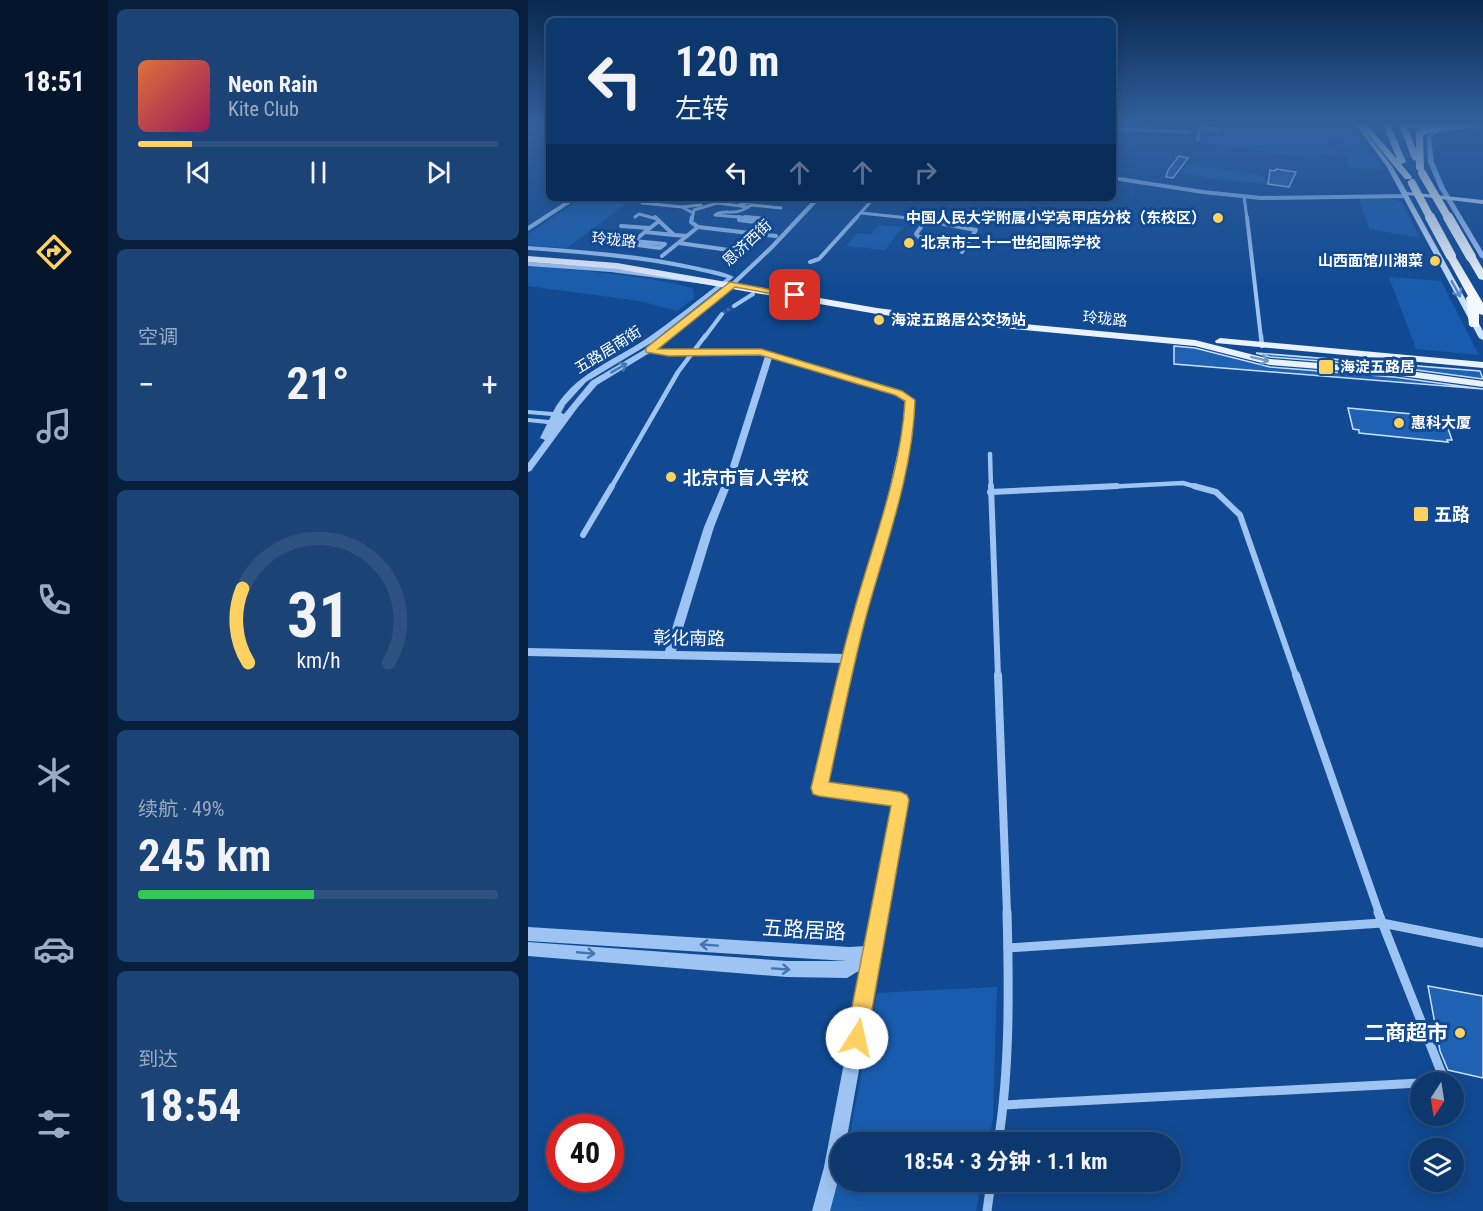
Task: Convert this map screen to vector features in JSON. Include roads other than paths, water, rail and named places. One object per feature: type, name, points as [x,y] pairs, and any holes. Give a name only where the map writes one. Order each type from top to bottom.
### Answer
[{"type":"highway","points":[[1410,181],[1483,312]]},
{"type":"highway","points":[[1427,181],[1483,277]]},
{"type":"highway","points":[[1470,291],[1475,325]]},
{"type":"main road","points":[[1398,181],[1483,338]]},
{"type":"main road","points":[[1400,185],[1442,188]]},
{"type":"main road","points":[[1406,197],[1483,204]]},
{"type":"main road","name":"玲珑路","points":[[528,253],[624,260],[877,311],[948,320],[1195,343],[1270,362],[1394,372],[1483,384]]},
{"type":"main road","name":"玲珑路","points":[[528,259],[617,266],[732,281],[878,305],[1005,320],[1483,365]]},
{"type":"main road","points":[[1394,372],[1461,376],[1459,369],[1453,366],[1420,360]]},
{"type":"street","points":[[1131,181],[1244,196],[1406,197]]},
{"type":"street","points":[[1439,181],[1483,257]]},
{"type":"street","points":[[1244,196],[1262,346]]},
{"type":"street","points":[[528,229],[570,201]]},
{"type":"street","points":[[644,201],[642,203],[682,207],[710,205]]},
{"type":"street","points":[[724,201],[694,210],[691,222],[698,227],[776,236]]},
{"type":"street","points":[[735,206],[753,201]]},
{"type":"street","name":"恩济西街","points":[[732,281],[813,201]]},
{"type":"street","name":"恩济西街","points":[[732,281],[813,201]]},
{"type":"street","points":[[810,262],[819,259],[871,201]]},
{"type":"street","points":[[717,203],[781,208]]},
{"type":"street","points":[[682,207],[693,213]]},
{"type":"street","points":[[739,215],[739,220],[763,223],[766,219],[744,216],[739,215],[718,212],[715,215],[739,215],[748,207]]},
{"type":"street","points":[[861,213],[926,220],[976,230],[962,252]]},
{"type":"street","points":[[635,217],[639,214],[655,217],[674,235]]},
{"type":"street","points":[[926,220],[916,234],[919,237],[946,240]]},
{"type":"street","points":[[632,243],[658,221]]},
{"type":"street","points":[[621,226],[649,228]]},
{"type":"street","points":[[662,256],[698,227]]},
{"type":"street","points":[[645,232],[687,236]]},
{"type":"street","points":[[632,243],[599,241],[603,238],[632,243],[660,248],[665,244],[632,243]]},
{"type":"street","points":[[679,243],[729,250]]},
{"type":"street","name":"玲珑路","points":[[528,248],[629,256],[692,266],[732,281]]},
{"type":"street","name":"玲珑路","points":[[528,264],[611,270],[703,284],[732,281]]},
{"type":"street","name":"五路居南街","points":[[528,459],[560,419],[594,383],[650,350],[732,281]]},
{"type":"street","name":"五路居南街","points":[[528,469],[560,419],[561,404],[583,380],[648,341],[732,281]]},
{"type":"street","points":[[734,306],[753,294]]},
{"type":"street","points":[[583,535],[678,372],[722,314]]},
{"type":"street","points":[[650,350],[692,353],[761,352],[899,393],[910,400],[909,422],[893,495],[849,659],[819,788],[901,800],[833,1167],[820,1211]]},
{"type":"street","points":[[669,655],[709,527],[734,466],[769,355]]},
{"type":"street","points":[[528,412],[560,419]]},
{"type":"street","points":[[528,420],[560,419]]},
{"type":"street","points":[[990,454],[1008,948],[1004,1105],[1000,1132]]},
{"type":"street","points":[[990,492],[1183,483],[1215,492],[1240,515],[1382,923],[1441,1072]]},
{"type":"street","name":"彰化南路","points":[[528,652],[849,659]]},
{"type":"street","points":[[1008,948],[1382,923],[1483,943]]},
{"type":"street","name":"五路居路","points":[[528,934],[849,954],[873,953]]},
{"type":"street","name":"五路居路","points":[[528,949],[787,969],[847,970],[873,953]]},
{"type":"street","points":[[1004,1105],[1410,1084]]},
{"type":"street","points":[[987,1211],[990,1192]]},
{"type":"tunnel","points":[[722,314],[734,306]]},
{"type":"place","name":"中国人民大学附属小学亮甲店分校（东校区）","points":[[1218,218]]},
{"type":"place","name":"北京市二十一世纪国际学校","points":[[909,243]]},
{"type":"place","name":"山西面馆川湘菜","points":[[1435,261]]},
{"type":"place","name":"海淀五路居公交场站","points":[[879,320]]},
{"type":"place","name":"海淀五路居","points":[[1326,367]]},
{"type":"place","name":"惠科大厦","points":[[1399,423]]},
{"type":"place","name":"北京市盲人学校","points":[[671,477]]},
{"type":"place","name":"五路","points":[[1421,514]]},
{"type":"place","name":"二商超市","points":[[1460,1033]]}]
